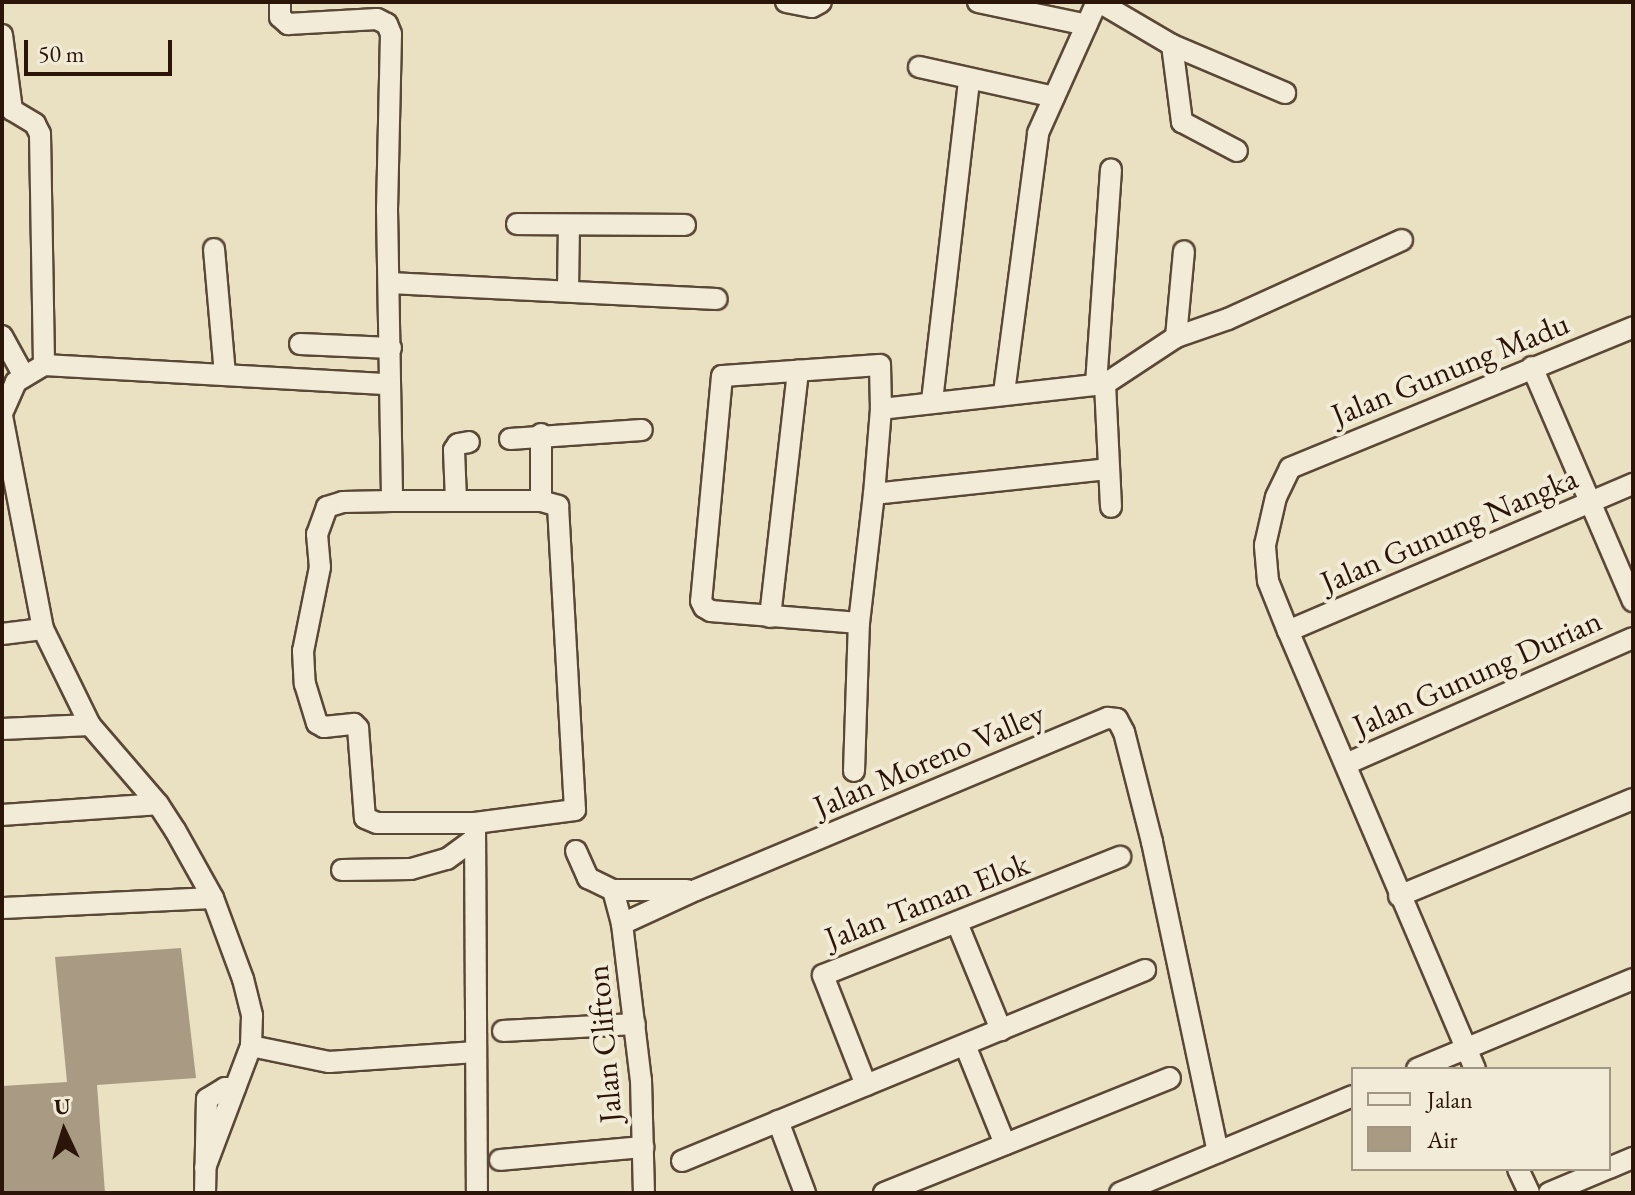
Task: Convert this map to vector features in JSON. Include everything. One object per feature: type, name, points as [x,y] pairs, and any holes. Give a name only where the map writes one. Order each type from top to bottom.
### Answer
[{"type":"street","points":[[280,2],[280,17],[288,24],[377,19],[387,24],[391,34],[387,209],[392,501]]},
{"type":"street","points":[[786,2],[812,7],[821,2]]},
{"type":"street","points":[[978,2],[1087,25]]},
{"type":"street","points":[[1004,393],[1038,133],[1098,2],[1172,45],[1285,93]]},
{"type":"street","points":[[2,35],[7,115],[35,124],[40,134],[44,365]]},
{"type":"street","points":[[1172,45],[1182,122],[1237,151]]},
{"type":"street","points":[[919,67],[1054,97]]},
{"type":"street","points":[[932,401],[969,79]]},
{"type":"street","points":[[1111,170],[1101,384],[1111,507]]},
{"type":"street","points":[[517,224],[685,225]]},
{"type":"street","points":[[568,289],[569,225]]},
{"type":"street","points":[[881,409],[1101,384],[1176,337],[1228,319],[1402,240]]},
{"type":"street","points":[[214,249],[225,375]]},
{"type":"street","points":[[1176,337],[1184,251]]},
{"type":"street","points":[[389,283],[568,289],[717,299]]},
{"type":"street","name":"Jalan Gunung Madu","points":[[1288,631],[1268,581],[1265,545],[1276,497],[1290,468],[1633,327]]},
{"type":"street","points":[[2,336],[14,379],[2,415],[43,629],[90,725],[158,804],[213,898],[243,979],[252,1016],[251,1046],[235,1088],[225,1088],[207,1099],[205,1193]]},
{"type":"street","points":[[300,344],[391,348]]},
{"type":"street","points":[[14,379],[44,365],[388,384]]},
{"type":"street","points":[[854,771],[859,623],[881,409],[880,365],[722,376],[701,601],[711,611],[859,623]]},
{"type":"street","points":[[1532,367],[1633,601]]},
{"type":"street","points":[[770,617],[798,371]]},
{"type":"street","points":[[510,439],[541,434],[642,430]]},
{"type":"street","points":[[541,434],[541,501]]},
{"type":"street","points":[[456,500],[454,450],[458,444],[469,442]]},
{"type":"street","points":[[874,494],[1107,469]]},
{"type":"street","name":"Jalan Gunung Nangka","points":[[1288,631],[1633,484]]},
{"type":"street","points":[[392,501],[541,501],[558,506],[575,810],[474,832],[377,823],[365,818],[358,728],[354,724],[324,727],[317,723],[305,684],[303,651],[320,567],[317,534],[327,507],[343,502],[392,501]]},
{"type":"street","points":[[2,634],[43,629]]},
{"type":"street","points":[[1288,631],[1474,1067]]},
{"type":"street","name":"Jalan Gunung Durian","points":[[1346,764],[1633,638]]},
{"type":"street","name":"Jalan Moreno Valley","points":[[622,924],[696,890],[1108,718],[1121,724],[1139,790],[1225,1149]]},
{"type":"street","points":[[2,729],[90,725]]},
{"type":"street","points":[[1399,896],[1633,799]]},
{"type":"street","points":[[2,815],[158,804]]},
{"type":"street","points":[[342,870],[420,867],[447,859],[474,832]]},
{"type":"street","points":[[474,832],[477,1193]]},
{"type":"street","points":[[576,851],[588,878],[613,890]]},
{"type":"street","name":"Jalan Taman Elok","points":[[866,1085],[823,975],[1120,857]]},
{"type":"street","name":"Jalan Moreno Valley","points":[[613,890],[696,890]]},
{"type":"street","name":"Jalan Clifton","points":[[613,890],[622,924],[635,1024],[644,1193]]},
{"type":"street","points":[[2,908],[213,898]]},
{"type":"street","points":[[957,923],[1001,1030]]},
{"type":"street","points":[[682,1161],[1145,970]]},
{"type":"street","points":[[1422,1067],[1633,979]]},
{"type":"street","points":[[503,1031],[635,1024]]},
{"type":"street","points":[[965,1045],[1005,1144]]},
{"type":"street","points":[[251,1046],[329,1062],[476,1052]]},
{"type":"street","points":[[884,1193],[1170,1078]]},
{"type":"street","points":[[1120,1193],[1351,1097]]},
{"type":"street","points":[[778,1121],[805,1193]]},
{"type":"street","points":[[500,1160],[643,1147]]},
{"type":"street","points":[[1611,1167],[1633,1158]]},
{"type":"street","points":[[1519,1171],[1529,1193]]},
{"type":"street","points":[[1549,1193],[1601,1171]]},
{"type":"water","points":[[181,948],[196,1078],[97,1085],[105,1193],[2,1193],[2,1086],[67,1082],[55,957]]}]
